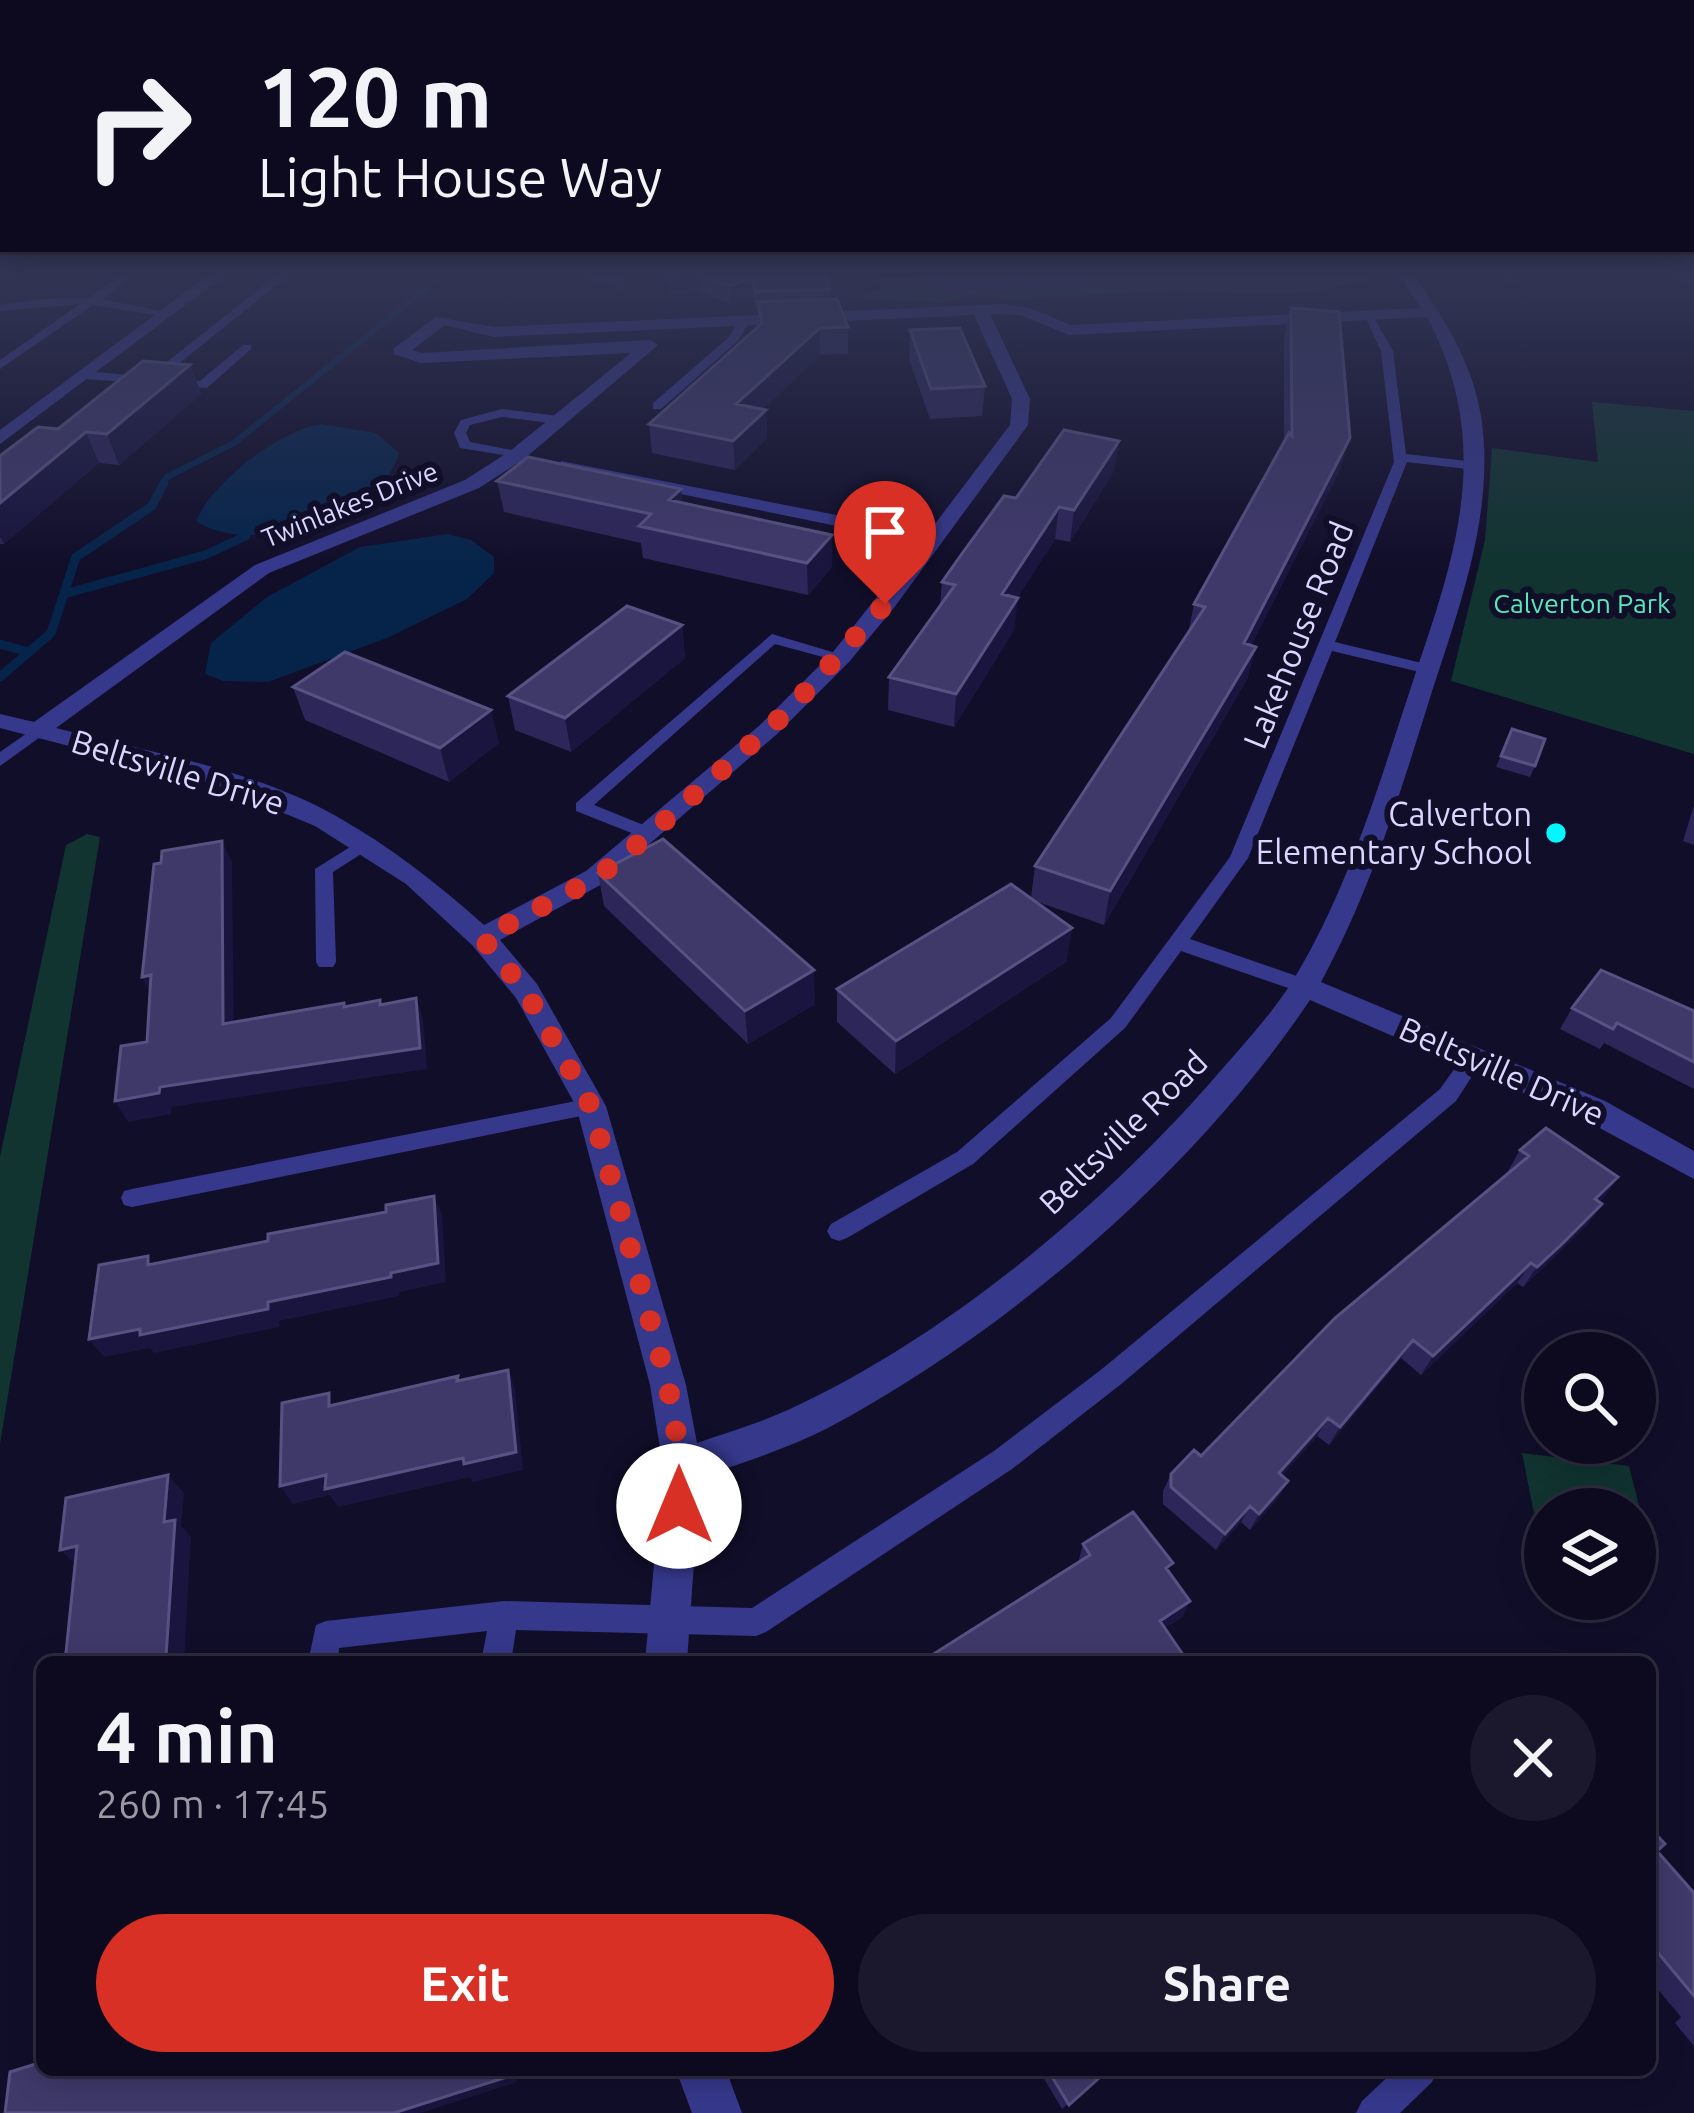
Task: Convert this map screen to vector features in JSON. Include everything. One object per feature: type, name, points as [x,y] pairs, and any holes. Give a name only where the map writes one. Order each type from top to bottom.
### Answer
[{"type":"street","points":[[0,439],[94,369]]},
{"type":"street","name":"Twinlakes Drive","points":[[37,730],[262,568],[450,495],[517,455],[622,369]]},
{"type":"street","points":[[482,938],[596,878],[736,757],[841,657],[1012,436],[1022,412],[1007,369]]},
{"type":"street","name":"Beltsville Road","points":[[682,1467],[814,1416],[1002,1295],[1198,1118],[1304,986],[1358,877],[1469,541],[1477,466],[1459,369]]},
{"type":"street","points":[[517,455],[933,541]]},
{"type":"street","name":"Beltsville Drive","points":[[0,721],[220,778],[272,796],[366,843],[415,878],[482,938],[526,992],[591,1106],[662,1362],[682,1467],[668,1642]]},
{"type":"street","name":"Beltsville Drive","points":[[1304,986],[1594,1110],[1694,1166]]},
{"type":"street","points":[[703,2076],[717,2113]]},
{"type":"lane","points":[[150,380],[165,369]]},
{"type":"lane","points":[[85,375],[203,385],[222,369]]},
{"type":"lane","points":[[657,406],[700,369]]},
{"type":"lane","name":"Lakehouse Road","points":[[839,1231],[965,1158],[1118,1024],[1239,858],[1328,646],[1400,457],[1389,369]]},
{"type":"lane","points":[[517,455],[465,445],[460,433],[465,423],[502,413],[559,421]]},
{"type":"lane","points":[[1400,457],[1477,466]]},
{"type":"lane","points":[[650,834],[582,807],[772,639],[841,657]]},
{"type":"lane","points":[[1328,646],[1429,669]]},
{"type":"lane","points":[[0,761],[37,730]]},
{"type":"lane","points":[[326,962],[325,868],[366,843]]},
{"type":"lane","points":[[1180,943],[1304,986]]},
{"type":"lane","points":[[324,1656],[326,1635],[504,1615],[668,1642],[756,1622],[1003,1460],[1111,1377],[1448,1095],[1474,1056]]},
{"type":"lane","points":[[132,1198],[591,1106]]},
{"type":"lane","points":[[497,1656],[504,1615]]},
{"type":"lane","points":[[1374,2113],[1414,2076]]},
{"type":"green space","name":"Calverton Park","points":[[1592,402],[1694,411],[1694,754],[1451,681],[1485,540],[1492,448],[1598,462]]},
{"type":"green space","points":[[87,834],[100,837],[0,1444],[0,1157],[66,845]]},
{"type":"green space","points":[[1524,1464],[1629,1466],[1634,1488],[1529,1488]]},
{"type":"water","points":[[321,424],[376,433],[399,453],[388,476],[368,496],[342,513],[280,533],[220,531],[196,521],[217,490],[249,460],[286,436]]},
{"type":"water","points":[[447,534],[471,540],[494,557],[494,573],[467,599],[387,638],[268,682],[223,681],[205,674],[211,643],[267,597],[360,547]]},
{"type":"building","points":[[133,369],[186,369],[107,434],[86,432],[0,503],[0,456],[38,427],[58,429]]},
{"type":"building","points":[[711,369],[775,369],[736,404],[766,410],[733,441],[649,424]]},
{"type":"building","points":[[924,369],[978,369],[985,386],[931,389]]},
{"type":"building","points":[[1291,369],[1344,369],[1350,438],[1244,643],[1256,647],[1110,891],[1035,866],[1205,607],[1194,604],[1289,433],[1292,436]]},
{"type":"building","points":[[1064,430],[1119,441],[1074,510],[1059,507],[1002,594],[1018,598],[956,694],[889,677],[955,585],[942,582],[961,555],[1004,496],[1016,498]]},
{"type":"building","points":[[528,457],[681,489],[669,500],[832,535],[807,563],[639,526],[651,514],[497,481]]},
{"type":"building","points":[[627,606],[682,625],[565,718],[508,696]]},
{"type":"building","points":[[345,652],[491,710],[440,748],[293,687]]},
{"type":"building","points":[[1512,729],[1545,739],[1535,766],[1501,756]]},
{"type":"building","points":[[663,839],[814,970],[745,1011],[598,873]]},
{"type":"building","points":[[222,841],[223,1024],[344,1003],[344,1007],[380,1000],[380,1005],[416,998],[420,1048],[160,1087],[159,1093],[115,1101],[121,1046],[147,1042],[151,975],[142,977],[154,864],[161,863],[162,851]]},
{"type":"building","points":[[1011,884],[1072,928],[896,1041],[837,989]]},
{"type":"building","points":[[1601,970],[1694,1011],[1694,1062],[1617,1023],[1613,1029],[1572,1008]]},
{"type":"building","points":[[1546,1128],[1618,1177],[1595,1199],[1602,1204],[1561,1245],[1537,1267],[1531,1263],[1433,1356],[1413,1340],[1340,1427],[1328,1418],[1279,1473],[1288,1481],[1259,1514],[1250,1506],[1225,1534],[1171,1487],[1171,1474],[1194,1450],[1201,1456],[1335,1318],[1529,1156],[1520,1150]]},
{"type":"building","points":[[434,1196],[438,1263],[268,1302],[268,1309],[140,1335],[140,1329],[89,1339],[99,1265],[148,1256],[148,1265],[268,1241],[268,1234],[386,1212],[386,1205]]},
{"type":"building","points":[[508,1370],[516,1452],[464,1464],[463,1458],[325,1489],[326,1475],[280,1486],[282,1403],[329,1393],[329,1406],[458,1376],[457,1381]]},
{"type":"building","points":[[168,1475],[164,1522],[175,1520],[166,1656],[66,1656],[77,1546],[60,1550],[66,1498]]},
{"type":"building","points":[[1133,1512],[1173,1563],[1166,1568],[1190,1601],[1160,1621],[1184,1656],[930,1656],[1090,1555],[1083,1544]]},
{"type":"building","points":[[1656,1834],[1665,1844],[1657,1851],[1694,1893],[1694,1996],[1659,1954],[1656,1957]]},
{"type":"building","points":[[36,2064],[36,2076],[507,2077],[394,2113],[5,2113],[10,2072]]},
{"type":"building","points":[[1052,2076],[1101,2076],[1069,2105]]},
{"type":"waterway","points":[[162,486],[167,477],[234,443],[326,369]]},
{"type":"waterway","points":[[29,652],[51,633],[76,557],[152,506],[164,483]]},
{"type":"waterway","points":[[64,594],[205,555],[246,536]]},
{"type":"waterway","points":[[0,644],[29,652]]},
{"type":"waterway","points":[[0,677],[29,652]]},
{"type":"place","name":"Calverton Elementary School","points":[[1556,833]]},
{"type":"route","points":[[679,1506],[682,1467],[668,1385],[591,1106],[526,992],[482,938],[596,878],[650,834],[788,711],[885,604]]}]
